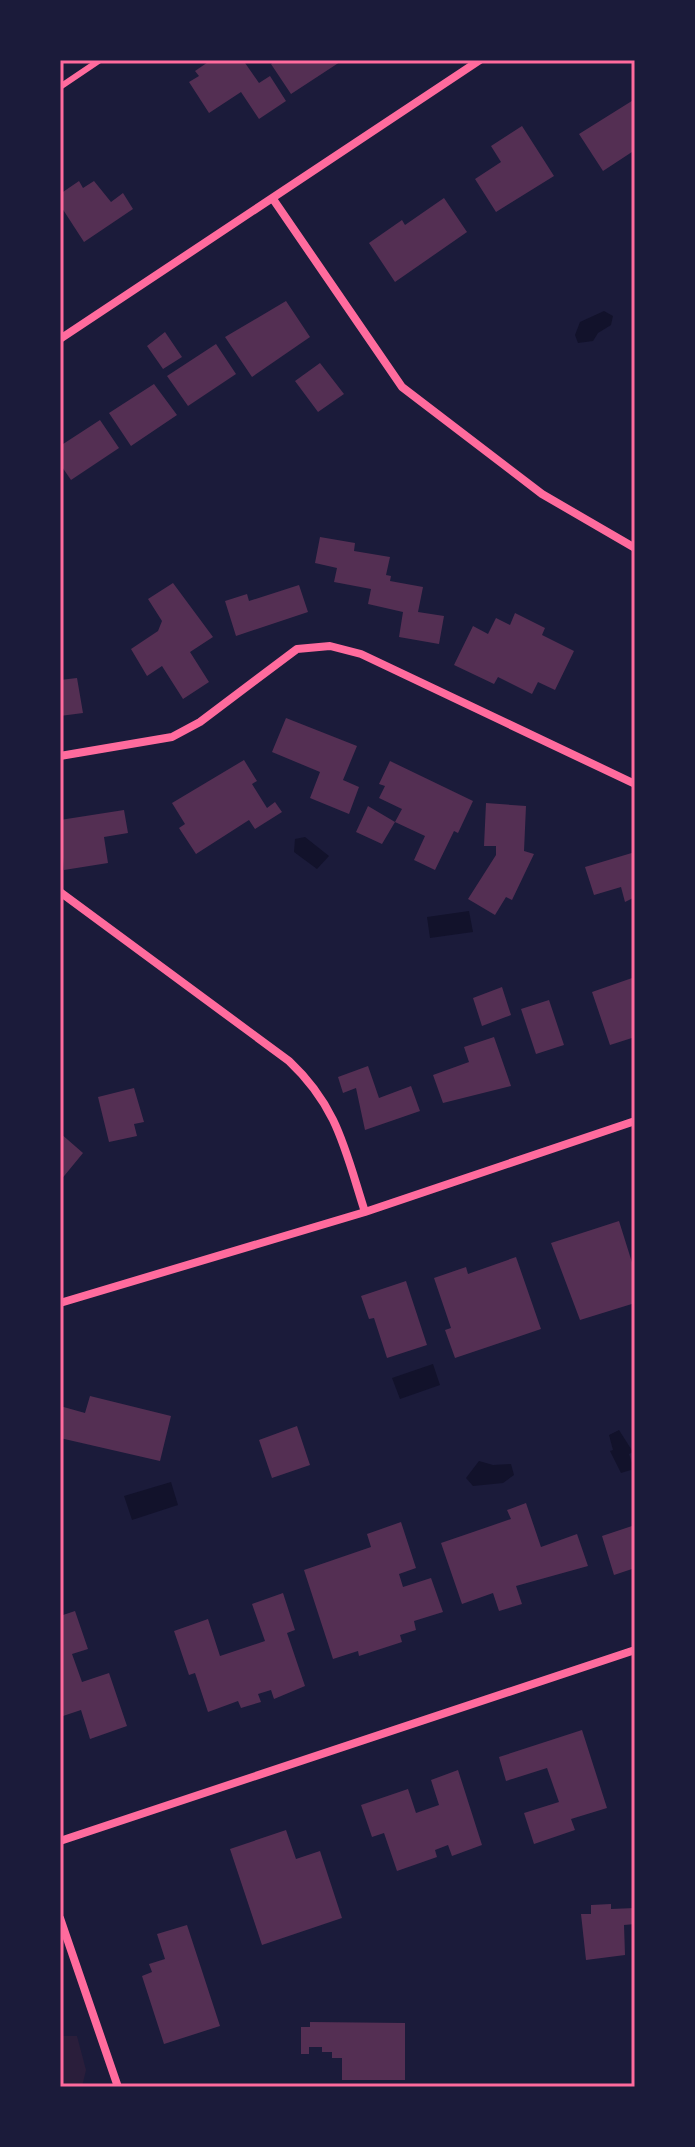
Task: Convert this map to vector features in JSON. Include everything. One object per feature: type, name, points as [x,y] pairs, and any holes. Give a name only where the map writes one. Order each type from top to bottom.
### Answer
[{"type":"street","points":[[60,339],[480,60]]},
{"type":"street","points":[[273,199],[402,387],[542,494],[635,548]]},
{"type":"street","points":[[60,756],[172,737],[200,722],[289,654],[313,645],[361,654],[635,784]]},
{"type":"street","points":[[60,892],[289,1061],[315,1085],[332,1112],[365,1212]]},
{"type":"street","points":[[60,1303],[365,1212],[635,1121]]},
{"type":"street","points":[[60,1841],[635,1650]]},
{"type":"street","points":[[60,1918],[118,2087]]},
{"type":"lane","points":[[60,87],[100,60]]},
{"type":"shaded area","points":[[604,311],[613,316],[611,325],[598,333],[593,341],[578,343],[575,335],[580,322]]},
{"type":"shaded area","points":[[305,837],[329,856],[317,869],[294,852],[295,839]]},
{"type":"shaded area","points":[[469,911],[473,932],[430,938],[427,917]]},
{"type":"shaded area","points":[[433,1364],[440,1385],[400,1399],[392,1378]]},
{"type":"shaded area","points":[[619,1430],[633,1452],[629,1454],[634,1469],[621,1473],[610,1451],[613,1450],[609,1435]]},
{"type":"shaded area","points":[[479,1461],[493,1465],[511,1464],[514,1475],[503,1483],[473,1486],[466,1478]]},
{"type":"shaded area","points":[[171,1482],[178,1505],[132,1520],[124,1496]]},
{"type":"shaded area","points":[[60,2036],[77,2036],[86,2070],[82,2087],[60,2087]]},
{"type":"building","points":[[211,60],[243,60],[259,83],[270,76],[286,101],[259,119],[241,92],[209,113],[189,82],[199,76],[195,71]]},
{"type":"building","points":[[276,60],[343,60],[291,94],[271,64]]},
{"type":"building","points":[[635,99],[635,150],[603,171],[579,134]]},
{"type":"building","points":[[522,126],[554,176],[496,212],[475,179],[501,162],[491,146]]},
{"type":"building","points":[[79,181],[83,188],[94,181],[111,202],[123,193],[133,209],[84,242],[60,205],[63,201],[60,194]]},
{"type":"building","points":[[444,198],[467,232],[395,282],[369,243],[402,220],[405,225]]},
{"type":"building","points":[[286,301],[310,337],[252,377],[225,337]]},
{"type":"building","points":[[165,332],[182,357],[163,369],[147,346]]},
{"type":"building","points":[[216,344],[236,374],[188,406],[167,376]]},
{"type":"building","points":[[320,363],[344,394],[318,412],[295,381]]},
{"type":"building","points":[[154,384],[177,415],[131,446],[109,413]]},
{"type":"building","points":[[100,420],[119,448],[71,480],[60,464],[60,446]]},
{"type":"building","points":[[320,537],[355,543],[354,551],[390,557],[386,575],[391,576],[390,581],[423,587],[418,612],[444,616],[439,644],[399,637],[403,612],[368,604],[371,589],[334,582],[337,568],[315,563]]},
{"type":"building","points":[[173,583],[213,637],[190,652],[209,682],[183,699],[162,666],[147,676],[131,649],[158,631],[162,621],[148,599]]},
{"type":"building","points":[[299,585],[308,612],[236,636],[225,601],[247,594],[249,601]]},
{"type":"building","points":[[515,613],[545,628],[542,635],[574,651],[555,690],[538,682],[532,694],[498,677],[494,684],[454,665],[473,626],[488,634],[496,618],[510,625]]},
{"type":"building","points":[[77,678],[83,713],[60,716],[60,680]]},
{"type":"building","points":[[286,718],[357,746],[343,780],[359,787],[349,814],[310,798],[320,772],[272,752]]},
{"type":"building","points":[[244,760],[257,781],[252,784],[267,808],[275,802],[282,812],[255,829],[249,820],[196,854],[179,828],[185,824],[172,803]]},
{"type":"building","points":[[390,761],[473,801],[435,870],[414,860],[425,836],[395,822],[402,809],[379,798],[385,786],[379,784]]},
{"type":"building","points":[[486,803],[526,806],[524,851],[534,854],[512,900],[506,897],[495,915],[468,899],[496,855],[496,846],[484,846]]},
{"type":"building","points":[[368,806],[395,822],[382,844],[356,832]]},
{"type":"building","points":[[124,810],[128,833],[104,837],[108,863],[64,870],[60,820]]},
{"type":"building","points":[[635,852],[635,897],[625,902],[621,887],[594,895],[585,867]]},
{"type":"building","points":[[635,977],[635,1037],[610,1045],[592,992]]},
{"type":"building","points":[[502,987],[511,1015],[482,1026],[473,998]]},
{"type":"building","points":[[549,1000],[564,1045],[536,1054],[521,1009]]},
{"type":"building","points":[[494,1037],[511,1086],[443,1103],[433,1075],[469,1062],[464,1047]]},
{"type":"building","points":[[368,1066],[379,1098],[411,1086],[420,1111],[365,1130],[356,1088],[343,1093],[338,1077]]},
{"type":"building","points":[[134,1088],[144,1122],[134,1124],[137,1136],[109,1142],[98,1097]]},
{"type":"building","points":[[60,1133],[83,1153],[60,1181]]},
{"type":"building","points":[[619,1221],[635,1272],[635,1303],[580,1320],[551,1243]]},
{"type":"building","points":[[516,1257],[541,1329],[455,1358],[445,1330],[451,1328],[434,1278],[466,1267],[468,1274]]},
{"type":"building","points":[[406,1281],[427,1345],[387,1358],[374,1318],[369,1319],[361,1296]]},
{"type":"building","points":[[90,1396],[171,1416],[160,1461],[60,1438],[60,1406],[85,1413]]},
{"type":"building","points":[[297,1426],[310,1465],[272,1478],[259,1440]]},
{"type":"building","points":[[526,1503],[541,1547],[577,1534],[588,1566],[516,1586],[522,1604],[499,1611],[493,1593],[462,1604],[441,1543],[511,1519],[507,1510]]},
{"type":"building","points":[[401,1522],[416,1568],[399,1574],[403,1587],[431,1578],[443,1612],[414,1621],[416,1630],[400,1635],[402,1642],[359,1656],[358,1651],[333,1659],[304,1570],[371,1547],[367,1534]]},
{"type":"building","points":[[635,1525],[635,1568],[614,1575],[602,1536]]},
{"type":"building","points":[[283,1593],[295,1630],[287,1633],[305,1686],[274,1699],[271,1690],[258,1694],[261,1702],[241,1708],[238,1701],[208,1712],[195,1673],[189,1675],[174,1631],[208,1619],[220,1656],[265,1641],[252,1604]]},
{"type":"building","points":[[75,1611],[88,1649],[72,1654],[82,1682],[109,1673],[127,1726],[90,1739],[81,1710],[60,1717],[60,1616]]},
{"type":"building","points":[[582,1730],[607,1808],[571,1819],[575,1830],[534,1844],[524,1813],[559,1802],[547,1768],[506,1781],[499,1757]]},
{"type":"building","points":[[458,1770],[482,1845],[452,1856],[448,1845],[435,1850],[437,1857],[397,1871],[384,1833],[372,1837],[361,1805],[408,1789],[416,1813],[439,1805],[431,1780]]},
{"type":"building","points":[[286,1830],[296,1859],[320,1851],[342,1918],[262,1945],[230,1849]]},
{"type":"building","points":[[611,1904],[611,1909],[635,1908],[635,1924],[624,1925],[625,1955],[586,1960],[581,1914],[591,1914],[591,1905]]},
{"type":"building","points":[[187,1925],[220,2026],[164,2044],[142,1976],[152,1972],[149,1964],[165,1959],[157,1934]]},
{"type":"building","points":[[310,2022],[405,2023],[405,2080],[342,2080],[342,2058],[332,2058],[332,2052],[322,2052],[322,2047],[309,2047],[309,2054],[301,2054],[301,2027],[310,2027]]}]
